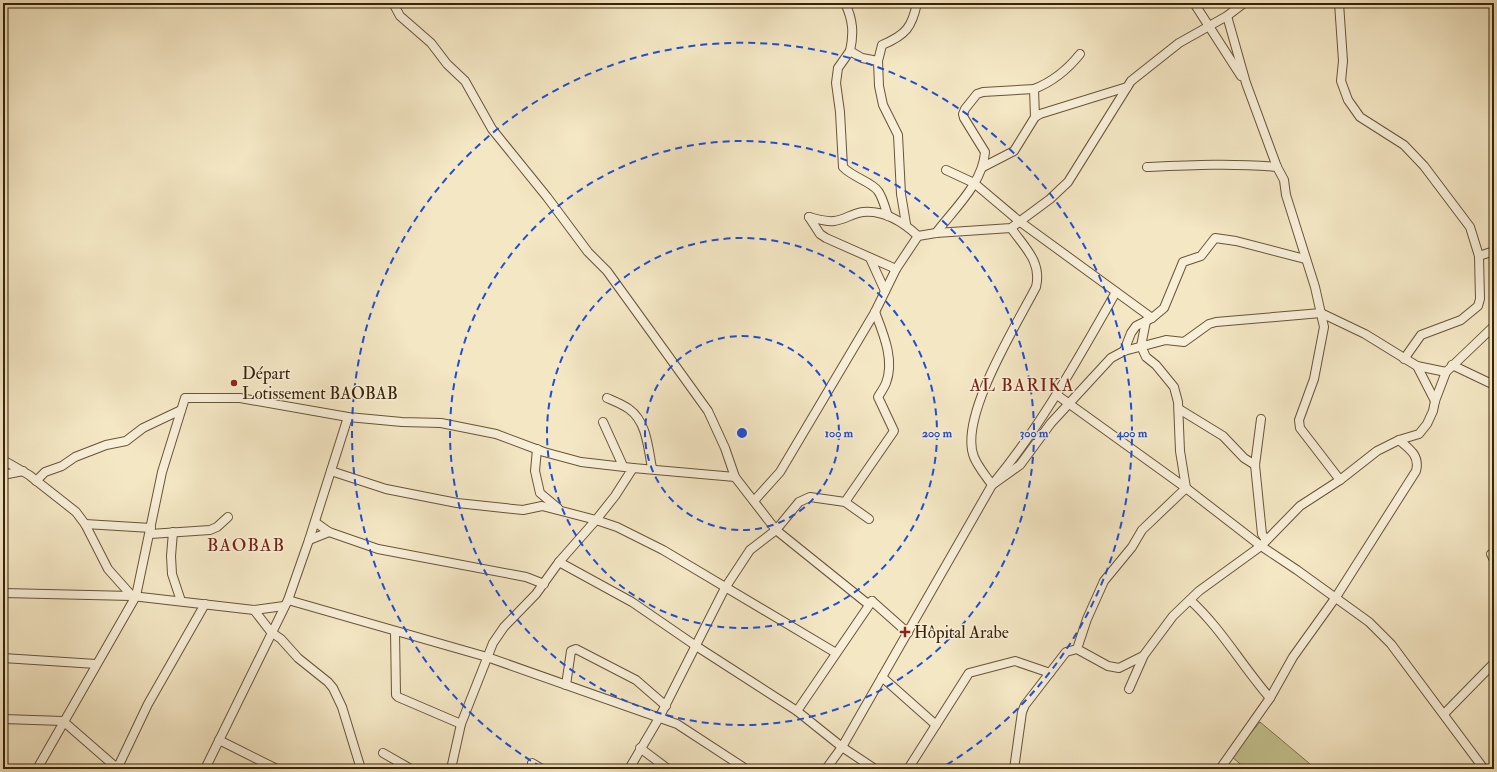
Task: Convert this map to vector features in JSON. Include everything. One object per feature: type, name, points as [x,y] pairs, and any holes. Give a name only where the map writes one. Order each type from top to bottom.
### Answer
[{"type":"street","points":[[393,3],[400,16],[430,43],[465,81],[492,129],[547,197],[588,252],[607,272],[646,324],[708,411],[725,448],[735,477],[776,530],[868,604],[872,601]]},
{"type":"street","points":[[846,3],[852,19],[852,43],[850,51],[838,68],[836,83],[840,112],[844,167],[855,177],[879,191],[888,216]]},
{"type":"street","points":[[906,224],[900,194],[898,135],[884,105],[879,86],[878,62],[882,45],[895,40],[910,26],[918,3]]},
{"type":"street","points":[[1194,3],[1208,27],[1229,55],[1246,83]]},
{"type":"street","points":[[1234,3],[1228,15],[1246,83],[1277,167],[1284,180],[1286,195],[1315,287],[1324,327],[1320,355],[1314,379],[1299,420],[1300,428],[1340,480]]},
{"type":"street","points":[[754,501],[780,472],[875,312],[896,269],[918,236],[936,233],[1011,228],[1050,199],[1068,182],[1127,87],[1135,78],[1179,43],[1228,15],[1244,3]]},
{"type":"street","points":[[1339,3],[1343,61],[1341,81],[1348,100],[1360,117],[1404,145],[1424,166],[1470,227],[1480,256],[1480,299],[1478,306],[1461,320],[1421,335],[1404,359]]},
{"type":"street","points":[[850,51],[862,58],[878,62]]},
{"type":"street","points":[[936,233],[974,183],[983,167],[985,152],[964,118],[965,109],[977,94],[983,92],[1034,89],[1063,72],[1080,54]]},
{"type":"street","points":[[1035,117],[1068,104],[1127,87]]},
{"type":"street","points":[[983,167],[1014,151],[1035,117],[1034,89]]},
{"type":"street","points":[[1147,167],[1204,164],[1244,164],[1277,167]]},
{"type":"street","points":[[946,170],[974,183],[1019,221],[1116,292],[1149,320]]},
{"type":"street","points":[[896,269],[826,238],[820,234],[809,217],[822,221],[834,221],[863,212],[888,216],[906,224],[918,236]]},
{"type":"street","points":[[992,485],[974,456],[971,443],[973,422],[978,401],[986,382],[1036,287],[1038,278],[1038,269],[1035,263],[1011,228]]},
{"type":"street","points":[[1124,351],[1131,333],[1136,326],[1149,320],[1164,308],[1183,262],[1201,256],[1216,238],[1236,241],[1305,259]]},
{"type":"street","points":[[1480,256],[1494,251]]},
{"type":"street","points":[[870,258],[885,291]]},
{"type":"street","points":[[826,769],[842,747],[992,485],[1018,454],[1057,395],[1116,292]]},
{"type":"street","points":[[846,502],[894,431],[878,397],[886,383],[889,360],[884,335],[875,312]]},
{"type":"street","points":[[992,485],[1020,465],[1068,403],[1111,358],[1124,351],[1166,340],[1184,342],[1209,324],[1216,322],[1321,313],[1365,334],[1416,366],[1446,372]]},
{"type":"street","points":[[1149,320],[1141,346],[1146,357],[1156,364],[1174,387],[1179,409],[1180,451],[1186,488]]},
{"type":"street","points":[[1129,689],[1144,655],[1173,616],[1199,591],[1263,543],[1300,506],[1340,480],[1377,451],[1400,440],[1418,434],[1427,424],[1433,411],[1435,401],[1446,372],[1494,326]]},
{"type":"street","points":[[1452,365],[1494,385]]},
{"type":"street","points":[[1416,366],[1435,401]]},
{"type":"street","points":[[1057,395],[1263,543],[1369,622],[1391,644],[1484,769]]},
{"type":"street","points":[[37,769],[134,596],[150,531],[162,472],[184,398],[240,398],[348,417],[402,422],[441,423],[496,434],[537,449],[580,462],[735,477]]},
{"type":"street","points":[[607,398],[628,408],[636,415],[646,434],[652,468]]},
{"type":"street","points":[[1179,409],[1223,436],[1244,458],[1255,466]]},
{"type":"street","points":[[36,481],[45,472],[62,466],[75,456],[106,445],[126,441],[143,428],[180,410]]},
{"type":"street","points":[[204,769],[286,603],[315,522],[348,417]]},
{"type":"street","points":[[1261,419],[1255,466],[1263,543]]},
{"type":"street","points":[[603,422],[623,466]]},
{"type":"street","points":[[1220,769],[1270,698],[1293,657],[1336,597],[1416,471],[1418,461],[1414,453],[1400,440]]},
{"type":"street","points":[[537,449],[535,471],[540,493],[562,511]]},
{"type":"street","points":[[3,460],[23,471],[76,512],[85,524],[108,569],[134,596]]},
{"type":"street","points":[[451,769],[461,724],[493,643],[504,627],[544,584],[559,562],[596,520],[615,496],[633,468]]},
{"type":"street","points":[[3,475],[23,471]]},
{"type":"street","points":[[331,471],[386,489],[457,503],[522,510],[542,506],[617,527],[640,538],[836,654]]},
{"type":"street","points":[[1077,650],[1087,619],[1104,581],[1132,547],[1142,530],[1186,488]]},
{"type":"street","points":[[629,769],[666,706],[725,588],[744,556],[776,530],[799,502],[810,497],[846,502],[869,519]]},
{"type":"street","points":[[85,524],[173,532],[210,530],[217,527],[228,517]]},
{"type":"street","points":[[315,522],[329,532],[378,549],[526,577],[544,584]]},
{"type":"street","points":[[173,532],[171,556],[172,574],[181,601]]},
{"type":"street","points":[[309,540],[329,532]]},
{"type":"street","points":[[559,562],[632,602],[696,646],[797,711],[842,747],[875,769]]},
{"type":"street","points":[[3,593],[134,596],[254,610],[286,603],[395,631],[487,657],[677,724],[687,729],[746,769]]},
{"type":"street","points":[[1190,600],[1212,624],[1254,680],[1270,698]]},
{"type":"street","points":[[872,601],[908,633]]},
{"type":"street","points":[[797,711],[872,601]]},
{"type":"street","points":[[3,719],[63,721],[118,769],[148,704],[205,604]]},
{"type":"street","points":[[254,610],[271,632],[281,639],[298,658],[328,682],[333,688],[342,707],[361,769]]},
{"type":"street","points":[[395,631],[395,665],[398,697],[461,724]]},
{"type":"street","points":[[566,685],[571,651],[576,649],[636,680],[666,706]]},
{"type":"street","points":[[1014,769],[1022,712],[1025,705],[1066,652],[1077,650],[1108,666],[1119,668],[1144,655]]},
{"type":"street","points":[[3,658],[96,664]]},
{"type":"street","points":[[908,769],[965,677],[974,671],[1015,661],[1050,673]]},
{"type":"street","points":[[1444,714],[1494,663]]},
{"type":"street","points":[[882,678],[936,725]]},
{"type":"street","points":[[219,740],[276,769]]},
{"type":"street","points":[[640,748],[668,769]]},
{"type":"street","points":[[383,752],[411,769]]},
{"type":"street","points":[[532,763],[542,769]]},
{"type":"green space","points":[[1260,722],[1316,769],[1246,769],[1231,756]]},
{"type":"place","name":"Départ Lotissement BAOBAB","points":[[234,383]]},
{"type":"place","name":"Hôpital Arabe","points":[[905,632]]},
{"type":"district","name":"AL BARIKA","points":[[1022,385]]},
{"type":"district","name":"BAOBAB","points":[[246,545]]}]
